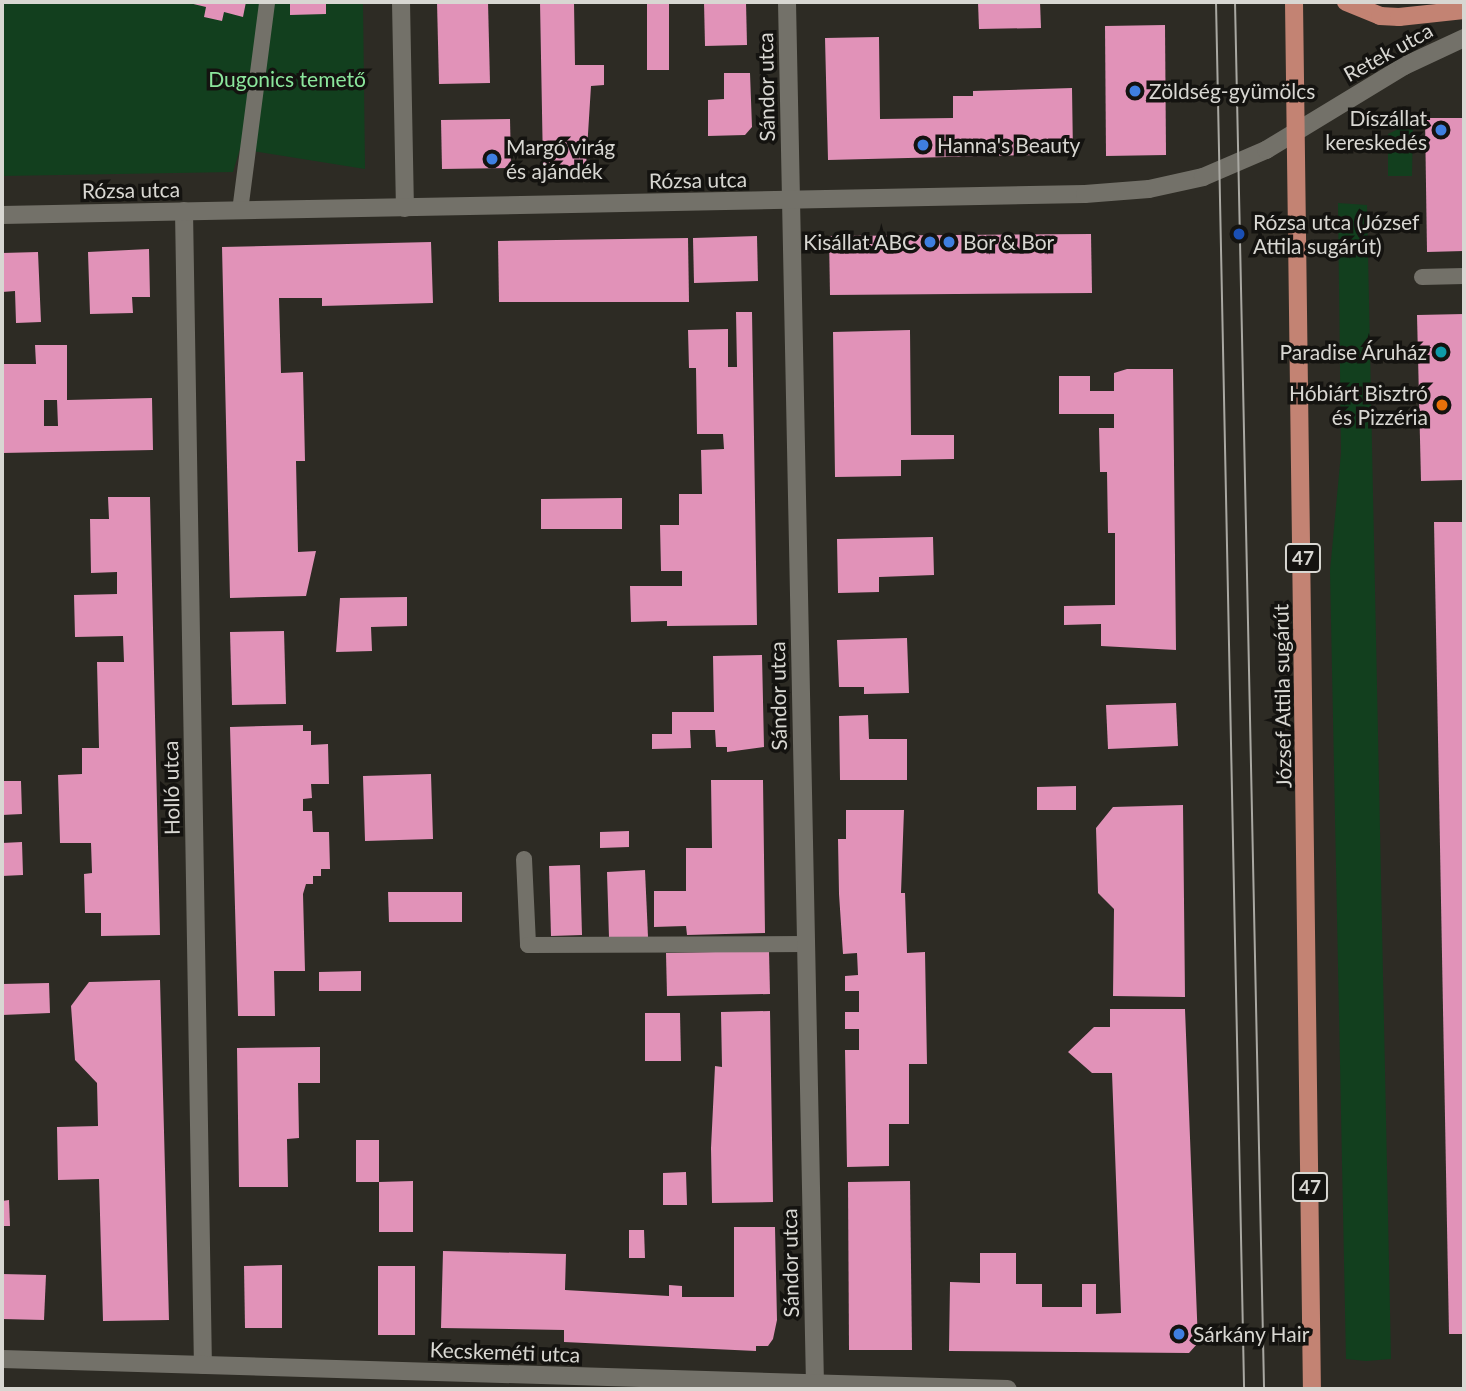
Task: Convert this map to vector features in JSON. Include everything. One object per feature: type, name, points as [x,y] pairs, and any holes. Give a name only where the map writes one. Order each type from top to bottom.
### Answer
[{"type":"main road","name":"József Attila sugárút","points":[[1294,2],[1298,130],[1312,1389]]},
{"type":"main road","points":[[1346,2],[1380,16],[1399,18],[1464,10]]},
{"type":"street","points":[[401,2],[405,208]]},
{"type":"street","name":"Sándor utca","points":[[787,2],[815,1387]]},
{"type":"street","name":"Retek utca","points":[[1298,130],[1404,66],[1464,38]]},
{"type":"street","name":"Rózsa utca","points":[[2,215],[791,200],[1149,189],[1203,177],[1266,150],[1298,130]]},
{"type":"street","name":"Holló utca","points":[[184,211],[203,1365]]},
{"type":"street","name":"Kecskeméti utca","points":[[2,1359],[815,1387],[1008,1389]]},
{"type":"lane","points":[[240,211],[267,2]]},
{"type":"lane","points":[[1422,277],[1464,276]]},
{"type":"lane","points":[[524,859],[528,945],[806,944]]},
{"type":"green space","name":"Dugonics temető","points":[[2,2],[363,2],[365,169],[240,149],[233,172],[2,176]]},
{"type":"green space","points":[[1413,122],[1412,176],[1388,176],[1388,134]]},
{"type":"green space","points":[[1338,203],[1367,205],[1391,1359],[1366,1361],[1346,1359],[1330,571],[1341,453]]},
{"type":"building","points":[[185,2],[246,2],[243,17],[224,12],[222,21],[204,17],[206,7]]},
{"type":"building","points":[[290,2],[326,2],[326,14],[290,15]]},
{"type":"building","points":[[437,2],[488,2],[490,83],[439,84]]},
{"type":"building","points":[[540,2],[574,2],[575,65],[604,65],[604,85],[591,86],[586,166],[543,167]]},
{"type":"building","points":[[647,2],[669,2],[669,70],[647,70]]},
{"type":"building","points":[[704,2],[746,2],[747,45],[705,46]]},
{"type":"building","points":[[978,2],[1040,2],[1041,28],[979,29]]},
{"type":"building","name":"Zöldség-gyümölcs","points":[[1165,25],[1166,155],[1106,156],[1105,26]]},
{"type":"building","points":[[879,37],[880,119],[953,118],[953,96],[973,96],[973,91],[1072,88],[1073,154],[828,160],[825,38]]},
{"type":"building","points":[[724,73],[750,73],[752,127],[745,135],[708,136],[708,100],[724,99]]},
{"type":"building","points":[[1425,118],[1464,118],[1464,251],[1427,252]]},
{"type":"building","points":[[510,119],[511,168],[442,169],[441,120]]},
{"type":"building","points":[[1091,234],[1092,293],[830,295],[829,236]]},
{"type":"building","points":[[757,236],[758,281],[694,283],[693,238]]},
{"type":"building","points":[[688,238],[689,302],[499,302],[498,241]]},
{"type":"building","points":[[431,242],[433,303],[322,306],[322,298],[279,298],[281,373],[303,372],[305,461],[296,461],[298,552],[316,551],[306,596],[230,598],[222,247]]},
{"type":"building","points":[[149,249],[150,297],[132,297],[133,313],[90,314],[88,252]]},
{"type":"building","points":[[38,252],[41,322],[16,323],[15,291],[2,292],[2,253]]},
{"type":"building","points":[[736,312],[752,312],[757,625],[667,626],[667,621],[631,622],[630,586],[682,586],[682,571],[661,571],[660,525],[679,525],[679,494],[702,494],[701,450],[724,449],[723,434],[697,434],[696,368],[689,368],[688,330],[728,329],[728,367],[737,367]]},
{"type":"building","name":"Hóbiárt Bisztró és Pizzéria","points":[[1464,314],[1464,480],[1421,481],[1417,315]]},
{"type":"building","points":[[910,330],[911,435],[954,435],[954,459],[901,460],[901,476],[835,477],[833,332]]},
{"type":"building","points":[[35,345],[67,345],[67,400],[152,398],[153,450],[2,453],[2,364],[36,364]],"holes":[[[44,400],[57,400],[58,426],[44,426]]]},
{"type":"building","points":[[1127,369],[1173,369],[1176,650],[1101,646],[1101,624],[1064,625],[1064,606],[1115,605],[1115,533],[1108,533],[1107,472],[1100,472],[1099,428],[1114,428],[1114,414],[1059,414],[1059,376],[1090,376],[1090,391],[1114,391],[1114,373]]},
{"type":"building","points":[[108,497],[150,497],[160,935],[101,936],[101,913],[85,913],[84,874],[92,873],[91,843],[60,843],[58,775],[82,774],[82,748],[99,748],[97,662],[124,662],[123,636],[75,637],[74,595],[117,594],[117,572],[91,573],[90,519],[109,519]]},
{"type":"building","points":[[622,498],[622,529],[541,529],[541,499]]},
{"type":"building","points":[[1434,522],[1464,522],[1464,1334],[1449,1334]]},
{"type":"building","points":[[933,537],[934,575],[879,577],[879,592],[838,593],[837,539]]},
{"type":"building","points":[[407,597],[407,626],[371,627],[372,651],[336,652],[340,598]]},
{"type":"building","points":[[284,631],[286,704],[232,705],[230,632]]},
{"type":"building","points":[[907,638],[909,693],[864,694],[864,687],[839,687],[837,640]]},
{"type":"building","points":[[762,655],[764,747],[727,752],[727,747],[716,747],[715,730],[690,730],[691,748],[652,749],[652,734],[672,734],[672,712],[714,712],[713,656]]},
{"type":"building","points":[[1176,703],[1178,746],[1108,749],[1106,705]]},
{"type":"building","points":[[868,715],[869,739],[907,739],[907,780],[840,780],[839,716]]},
{"type":"building","points":[[303,725],[303,731],[311,731],[311,745],[328,744],[329,784],[311,784],[312,798],[303,799],[303,811],[312,811],[313,832],[329,832],[330,869],[321,869],[321,876],[313,876],[313,884],[306,884],[303,894],[305,971],[274,971],[275,1016],[238,1016],[230,727]]},
{"type":"building","points":[[431,774],[433,839],[365,841],[363,776]]},
{"type":"building","points":[[711,780],[763,780],[765,933],[687,935],[686,926],[654,927],[654,891],[686,891],[686,848],[712,848]]},
{"type":"building","points":[[2,781],[21,781],[22,814],[2,815]]},
{"type":"building","points":[[1076,786],[1076,810],[1037,810],[1037,787]]},
{"type":"building","points":[[1183,805],[1185,997],[1113,996],[1114,909],[1098,893],[1096,828],[1113,807]]},
{"type":"building","points":[[846,810],[904,810],[901,893],[905,893],[907,953],[925,952],[927,1064],[909,1064],[909,1124],[889,1124],[889,1166],[847,1167],[845,1050],[859,1050],[859,1029],[845,1029],[845,1012],[859,1012],[859,991],[845,991],[845,976],[858,975],[857,953],[843,954],[838,839],[846,839]]},
{"type":"building","points":[[629,831],[629,847],[600,848],[600,832]]},
{"type":"building","points":[[22,842],[23,875],[2,876],[2,843]]},
{"type":"building","points":[[580,865],[582,935],[551,936],[549,866]]},
{"type":"building","points":[[645,870],[648,937],[609,938],[607,872]]},
{"type":"building","points":[[388,892],[462,892],[462,922],[389,922]]},
{"type":"building","points":[[769,951],[770,994],[667,996],[666,953]]},
{"type":"building","points":[[361,971],[361,991],[319,991],[319,972]]},
{"type":"building","points":[[160,980],[169,1320],[103,1321],[99,1179],[58,1180],[57,1127],[98,1126],[97,1083],[75,1060],[71,1006],[89,982]]},
{"type":"building","points":[[49,983],[50,1013],[2,1015],[2,984]]},
{"type":"building","points":[[1110,1009],[1185,1009],[1198,1343],[1189,1353],[949,1351],[950,1282],[980,1283],[980,1253],[1016,1253],[1016,1284],[1042,1284],[1042,1307],[1082,1307],[1082,1284],[1096,1284],[1096,1314],[1121,1313],[1112,1073],[1092,1073],[1068,1052],[1094,1027],[1110,1027]]},
{"type":"building","points":[[770,1011],[773,1202],[712,1203],[711,1148],[715,1066],[722,1067],[721,1012]]},
{"type":"building","points":[[645,1013],[680,1013],[681,1061],[645,1061]]},
{"type":"building","points":[[320,1047],[320,1083],[298,1083],[299,1138],[287,1139],[288,1187],[239,1187],[237,1048]]},
{"type":"building","points":[[356,1140],[379,1140],[379,1182],[356,1182]]},
{"type":"building","points":[[686,1172],[687,1205],[663,1205],[663,1173]]},
{"type":"building","points":[[413,1181],[413,1232],[379,1232],[379,1182]]},
{"type":"building","points":[[910,1181],[912,1350],[849,1350],[848,1182]]},
{"type":"building","points":[[9,1200],[10,1226],[2,1226],[2,1201]]},
{"type":"building","points":[[734,1227],[775,1227],[777,1320],[773,1339],[768,1346],[756,1346],[756,1351],[564,1342],[564,1330],[441,1328],[443,1251],[566,1254],[565,1290],[669,1296],[669,1285],[682,1286],[682,1297],[734,1297]]},
{"type":"building","points":[[629,1230],[644,1230],[645,1258],[629,1258]]},
{"type":"building","points":[[282,1265],[282,1328],[245,1328],[244,1266]]},
{"type":"building","points":[[378,1266],[415,1266],[415,1335],[378,1335]]},
{"type":"building","points":[[2,1274],[46,1275],[44,1320],[2,1319]]},
{"type":"tram line","points":[[1216,2],[1244,1389]]},
{"type":"tram line","points":[[1235,2],[1264,1389]]},
{"type":"place","name":"Zöldség-gyümölcs","points":[[1135,91]]},
{"type":"place","name":"Díszállat kereskedés","points":[[1441,130]]},
{"type":"place","name":"Hanna's Beauty","points":[[923,145]]},
{"type":"place","name":"Margó virág és ajándék","points":[[492,159]]},
{"type":"place","name":"Rózsa utca (József Attila sugárút)","points":[[1239,234]]},
{"type":"place","name":"Kisállat ABC","points":[[930,242]]},
{"type":"place","name":"Bor & Bor","points":[[949,242]]},
{"type":"place","name":"Paradise Áruház","points":[[1441,352]]},
{"type":"place","name":"Hóbiárt Bisztró és Pizzéria","points":[[1442,405]]},
{"type":"place","name":"Sárkány Hair","points":[[1179,1334]]}]
